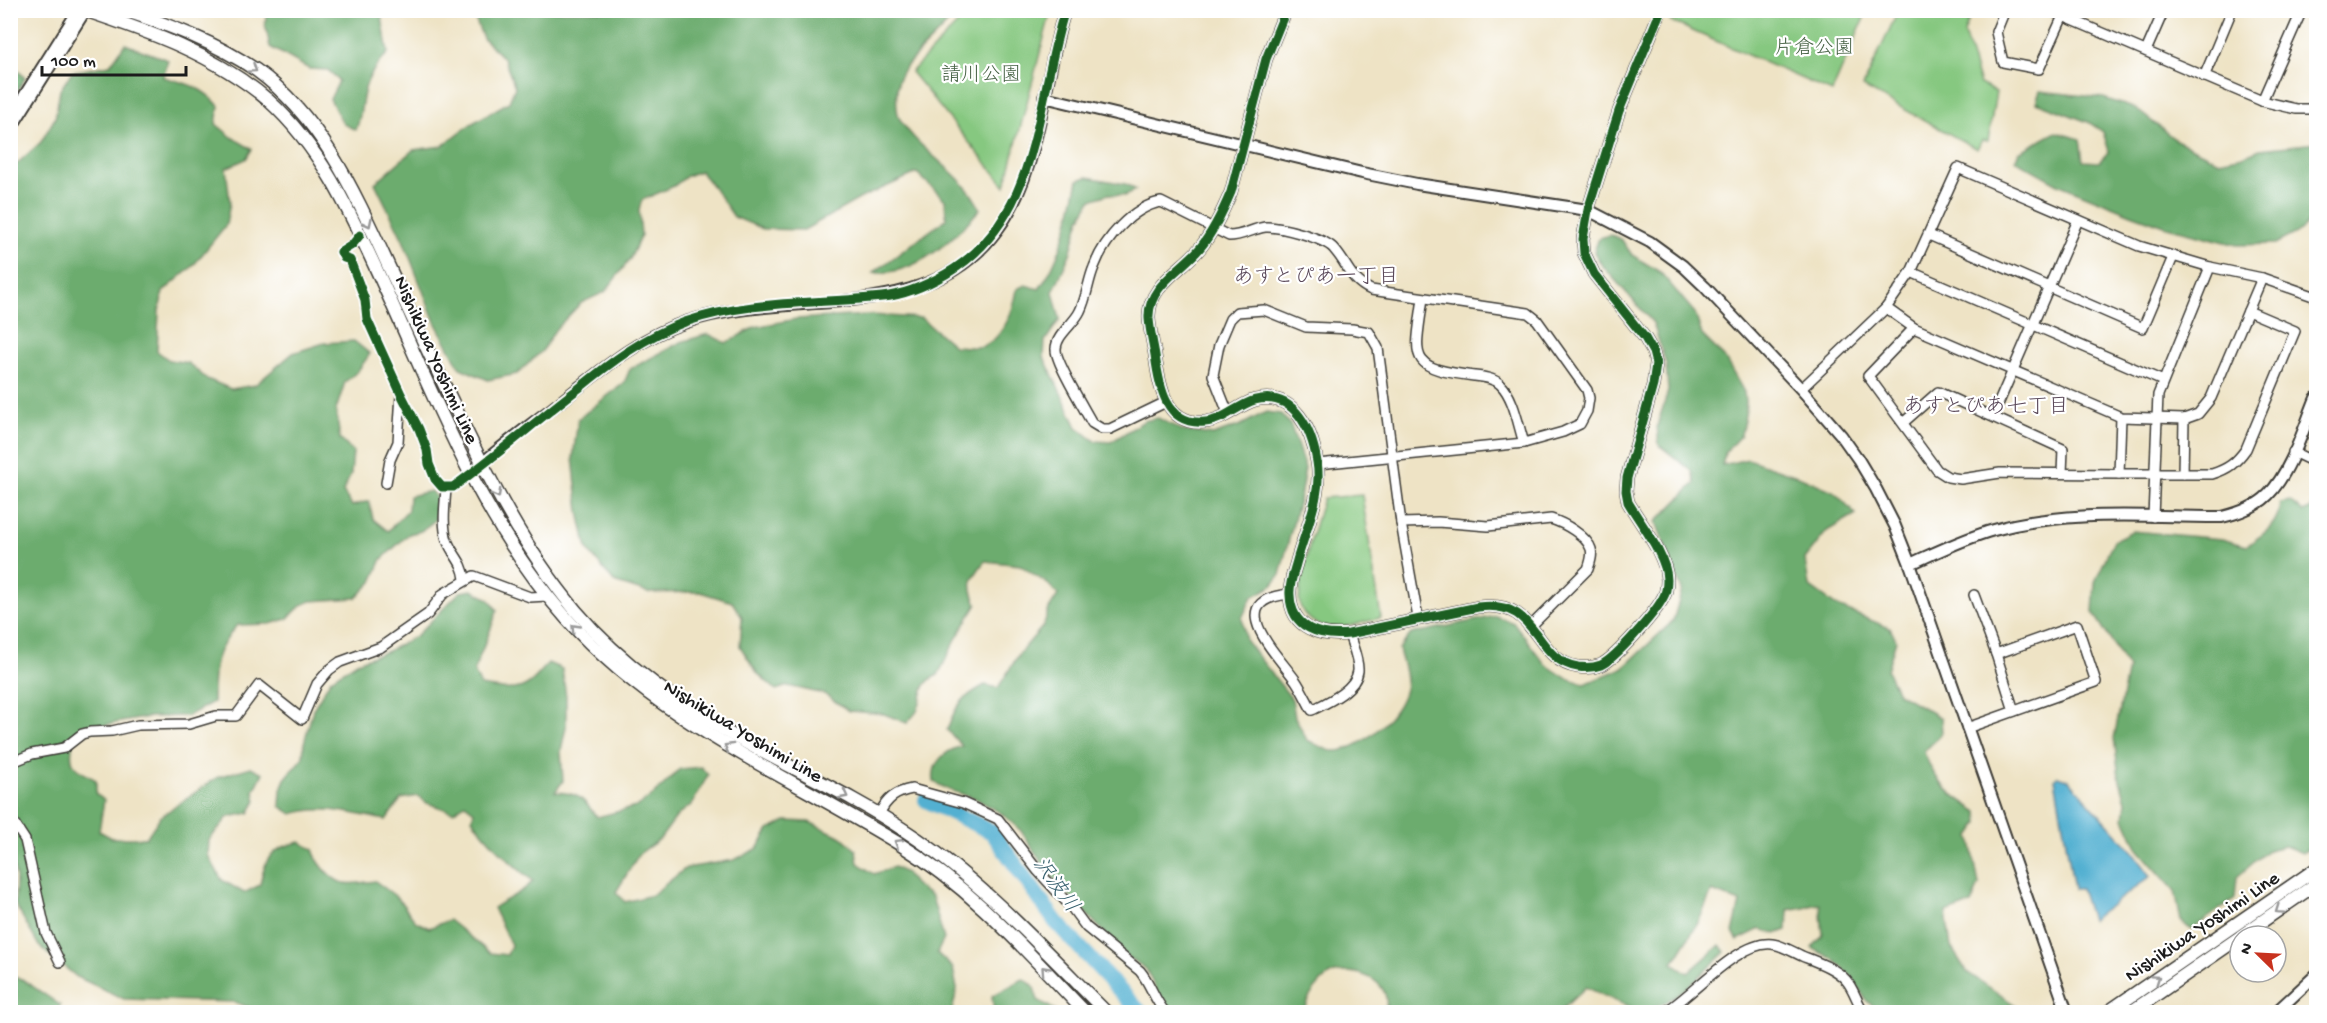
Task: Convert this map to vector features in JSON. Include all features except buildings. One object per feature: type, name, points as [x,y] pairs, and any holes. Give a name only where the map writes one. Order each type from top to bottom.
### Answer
[{"type":"highway","points":[[12,121],[83,10]]},
{"type":"main road","name":"Nishikiwa Yoshimi Line","points":[[83,10],[181,45],[237,76],[266,98],[285,117],[321,162],[360,235],[469,475],[502,532],[547,596],[599,652],[661,704],[723,744],[902,846],[938,870],[988,911],[1085,1012]]},
{"type":"main road","name":"Nishikiwa Yoshimi Line","points":[[123,10],[184,33],[227,53],[257,71],[301,112],[341,170],[370,226],[481,464],[514,524],[578,614],[636,668],[706,719],[879,814],[926,844],[959,870],[1022,928],[1106,1012]]},
{"type":"main road","name":"Nishikiwa Yoshimi Line","points":[[2108,1012],[2316,869]]},
{"type":"main road","name":"Nishikiwa Yoshimi Line","points":[[2258,924],[2316,884]]},
{"type":"main road","name":"Nishikiwa Yoshimi Line","points":[[2131,1012],[2228,945]]},
{"type":"street","points":[[360,235],[352,245],[341,252],[344,258],[350,260],[365,300],[367,319],[401,394],[420,429],[435,479],[442,487],[453,487],[610,363],[639,344],[670,329],[716,313],[747,308],[885,297],[928,284],[957,267],[984,246],[1012,205],[1027,169],[1065,10]]},
{"type":"street","points":[[1286,10],[1266,59],[1231,192],[1213,229],[1200,248],[1155,292],[1151,304],[1149,317],[1158,380],[1166,402],[1182,417],[1193,422],[1207,422],[1255,400],[1266,399],[1290,406],[1306,423],[1318,464],[1316,494],[1292,579],[1290,594],[1292,607],[1305,626],[1330,636],[1349,634],[1418,618],[1498,605],[1520,615],[1561,660],[1588,668],[1612,659],[1657,608],[1665,595],[1667,580],[1663,561],[1628,502],[1626,491],[1627,478],[1653,385],[1656,364],[1653,352],[1645,338],[1594,274],[1584,253],[1583,239],[1588,210],[1619,111],[1659,11]]},
{"type":"street","points":[[2005,10],[1996,32],[2003,62],[2039,69],[2063,16]]},
{"type":"street","points":[[2049,10],[2262,101],[2296,109],[2316,109]]},
{"type":"street","points":[[2146,51],[2164,10]]},
{"type":"street","points":[[2204,76],[2232,10]]},
{"type":"street","points":[[2262,101],[2302,10]]},
{"type":"street","points":[[1044,97],[1417,184],[1588,210],[1650,242],[1683,266],[1801,389],[1858,459],[1895,526],[2067,1012]]},
{"type":"street","points":[[1801,389],[1886,308],[1911,272],[1958,168],[2139,246],[2210,267],[2262,278],[2316,297]]},
{"type":"street","points":[[1166,402],[1116,427],[1102,429],[1092,423],[1056,353],[1059,338],[1079,313],[1094,267],[1104,247],[1138,210],[1161,202],[1229,236],[1238,236],[1255,229],[1271,227],[1318,239],[1335,249],[1352,278],[1371,290],[1528,313],[1537,320],[1580,380],[1589,398],[1587,411],[1580,424],[1563,432],[1524,443],[1318,464]]},
{"type":"street","points":[[1993,416],[2078,220]]},
{"type":"street","points":[[1929,235],[2143,328],[2173,257]]},
{"type":"street","points":[[2153,517],[2155,419],[2158,394],[2210,267]]},
{"type":"street","points":[[1911,272],[2163,381]]},
{"type":"street","points":[[1886,308],[1914,328],[2121,417],[2184,418],[2198,414],[2211,398],[2262,278]]},
{"type":"street","points":[[1423,298],[1417,343],[1422,361],[1430,368],[1440,372],[1486,377],[1497,381],[1509,398],[1524,443]]},
{"type":"street","points":[[1228,413],[1213,375],[1214,364],[1230,318],[1237,312],[1264,310],[1306,327],[1369,332],[1378,348],[1401,523],[1418,618]]},
{"type":"street","points":[[1914,328],[1868,376],[1904,422],[1937,470],[1948,477],[1961,479],[2000,473],[2062,472],[2212,474],[2236,463],[2246,449],[2295,331],[2248,312]]},
{"type":"street","points":[[1904,422],[1938,392],[2063,449],[2062,472]]},
{"type":"street","points":[[386,483],[390,460],[398,442],[401,394]]},
{"type":"street","points":[[1910,564],[1973,537],[2015,525],[2072,516],[2222,517],[2238,513],[2267,496],[2282,477],[2316,398]]},
{"type":"street","points":[[2119,474],[2121,417]]},
{"type":"street","points":[[2183,474],[2184,418]]},
{"type":"street","points":[[2293,452],[2316,463]]},
{"type":"street","points":[[446,488],[445,532],[448,543],[464,567],[465,579]]},
{"type":"street","points":[[1401,523],[1438,522],[1488,526],[1551,519],[1561,522],[1576,532],[1591,548],[1592,557],[1588,569],[1530,627]]},
{"type":"street","points":[[10,763],[32,754],[64,748],[82,734],[90,732],[112,731],[138,724],[189,724],[216,716],[236,716],[260,685],[302,719],[318,684],[329,670],[340,662],[381,646],[398,635],[428,614],[443,594],[465,579],[474,576],[530,597],[547,596]]},
{"type":"street","points":[[1290,594],[1277,595],[1262,602],[1255,621],[1259,632],[1298,684],[1312,710],[1340,696],[1355,679],[1358,672],[1357,663],[1349,634]]},
{"type":"street","points":[[1974,596],[2014,711]]},
{"type":"street","points":[[1967,728],[2096,682],[2077,625],[1996,654]]},
{"type":"street","points":[[879,814],[888,798],[904,790],[912,789],[963,803],[998,819],[1038,871],[1086,927],[1148,980],[1158,1004],[1165,1012]]},
{"type":"street","points":[[10,817],[25,840],[46,933],[60,962]]},
{"type":"street","points":[[1665,1012],[1710,975],[1751,948],[1773,944],[1823,964],[1835,972],[1847,981],[1864,1012]]},
{"type":"street","points":[[2276,1012],[2316,975]]},
{"type":"green space","name":"片倉公園","points":[[1674,10],[1867,11],[1832,92],[1670,21]]},
{"type":"green space","points":[[267,11],[381,11],[388,53],[376,66],[367,82],[356,130],[343,124],[330,99],[339,81],[328,70],[309,69],[270,47],[265,24]]},
{"type":"green space","points":[[472,11],[958,11],[902,72],[897,89],[897,110],[901,121],[910,133],[954,174],[973,196],[980,209],[946,243],[919,262],[889,272],[873,273],[946,219],[945,200],[917,173],[861,198],[804,230],[763,229],[734,217],[700,171],[642,200],[639,209],[641,235],[630,259],[605,292],[581,303],[555,330],[543,350],[517,374],[488,380],[460,368],[435,322],[403,240],[375,183],[413,150],[442,146],[471,124],[509,102],[515,87],[504,59],[483,38]]},
{"type":"green space","name":"請川公園","points":[[964,11],[1051,11],[1005,186],[911,72],[960,21]]},
{"type":"green space","points":[[1898,11],[1972,11],[1964,33],[1980,84],[1996,92],[1988,141],[1982,140],[1977,149],[1863,87]]},
{"type":"green space","points":[[125,44],[168,60],[163,77],[187,84],[207,94],[219,106],[216,124],[233,138],[252,149],[246,159],[226,168],[230,203],[226,225],[193,266],[163,292],[159,311],[157,351],[169,360],[188,363],[207,379],[231,389],[255,385],[293,353],[324,343],[354,341],[370,354],[357,372],[345,382],[336,410],[340,439],[353,452],[351,474],[343,492],[352,506],[369,501],[373,519],[388,531],[408,510],[409,496],[431,491],[440,501],[435,520],[421,531],[409,534],[382,559],[372,582],[356,598],[311,601],[302,605],[287,619],[270,624],[237,625],[216,660],[213,702],[188,716],[149,717],[82,729],[74,735],[73,763],[80,771],[96,780],[96,794],[104,800],[99,831],[112,838],[146,838],[160,817],[218,777],[251,767],[263,773],[254,791],[256,801],[249,813],[228,817],[209,840],[208,855],[222,880],[244,893],[260,885],[264,867],[271,855],[282,847],[300,842],[313,849],[323,868],[340,882],[353,884],[375,881],[398,898],[415,921],[429,928],[449,920],[490,953],[507,955],[511,945],[493,908],[519,893],[533,881],[493,844],[472,819],[474,811],[465,804],[453,812],[427,803],[418,796],[401,799],[386,820],[328,810],[292,814],[280,806],[281,789],[285,779],[303,757],[304,743],[313,709],[331,679],[357,662],[388,651],[416,636],[460,592],[472,590],[489,599],[497,610],[474,671],[481,686],[503,689],[519,688],[533,680],[548,663],[562,669],[566,696],[566,727],[561,751],[563,781],[555,792],[575,795],[588,805],[597,817],[636,807],[652,796],[680,769],[701,767],[708,775],[692,804],[677,816],[660,839],[639,854],[616,892],[625,902],[652,895],[686,868],[734,860],[757,849],[769,830],[786,821],[809,822],[842,837],[856,850],[858,863],[874,874],[894,867],[906,873],[914,884],[932,897],[944,939],[937,953],[953,968],[957,989],[952,1012],[554,1012],[549,1009],[545,1012],[262,1012],[234,1002],[124,999],[77,977],[39,946],[15,904],[16,878],[10,845],[10,170],[41,142],[55,118],[60,90],[72,72],[110,65]]},
{"type":"green space","points":[[11,68],[17,69],[25,78],[11,101]]},
{"type":"green space","points":[[2040,91],[2104,98],[2136,109],[2176,140],[2219,161],[2243,156],[2260,149],[2316,143],[2316,216],[2300,231],[2275,244],[2237,245],[2167,227],[2058,184],[2015,160],[2019,152],[2056,132],[2080,139],[2083,161],[2099,162],[2109,151],[2103,132],[2088,122],[2036,102]]},
{"type":"green space","points":[[1087,177],[1126,184],[1136,190],[1124,196],[1109,194],[1091,200],[1080,219],[1070,254],[1053,292],[1060,319],[1045,341],[1044,357],[1077,427],[1095,441],[1111,442],[1144,421],[1158,418],[1184,431],[1213,435],[1241,425],[1266,412],[1281,414],[1291,426],[1305,468],[1280,575],[1272,586],[1252,597],[1242,618],[1246,641],[1292,699],[1295,717],[1307,740],[1333,751],[1357,745],[1369,737],[1391,716],[1399,704],[1406,681],[1399,649],[1411,634],[1496,616],[1514,623],[1545,664],[1566,678],[1585,684],[1624,667],[1673,621],[1682,590],[1656,522],[1695,483],[1692,471],[1659,445],[1657,426],[1668,391],[1666,364],[1653,323],[1601,264],[1594,252],[1599,238],[1611,235],[1622,240],[1632,255],[1660,272],[1695,313],[1702,335],[1724,357],[1744,392],[1746,410],[1741,435],[1726,451],[1722,465],[1748,459],[1803,478],[1833,491],[1856,514],[1827,531],[1805,559],[1809,586],[1838,607],[1890,628],[1896,640],[1887,670],[1898,693],[1941,718],[1942,733],[1924,752],[1934,773],[1945,788],[1978,812],[1979,823],[1970,836],[1979,885],[1971,904],[1946,913],[1951,947],[1967,972],[2021,1009],[2042,1009],[2041,1012],[1880,1012],[1866,1000],[1851,976],[1833,959],[1812,948],[1823,935],[1820,904],[1788,910],[1787,930],[1776,934],[1760,929],[1738,940],[1733,932],[1740,902],[1712,891],[1698,923],[1673,963],[1688,973],[1720,945],[1725,952],[1675,996],[1652,1008],[1642,1010],[1631,1007],[1586,987],[1559,1012],[1386,1012],[1386,998],[1379,985],[1366,976],[1342,972],[1330,975],[1320,983],[1307,1001],[1304,1012],[1172,1012],[1163,1005],[1146,969],[1125,955],[1047,871],[1021,831],[1001,813],[975,798],[949,790],[934,782],[935,769],[940,758],[962,746],[947,730],[956,708],[970,694],[985,685],[998,688],[1019,654],[1043,626],[1049,609],[1058,595],[1049,585],[1020,565],[985,561],[976,572],[971,586],[977,604],[938,675],[925,686],[917,711],[907,723],[884,714],[849,711],[824,694],[788,686],[776,690],[757,673],[740,646],[742,617],[732,602],[700,592],[648,593],[614,582],[587,549],[579,512],[573,458],[578,419],[624,383],[630,369],[681,342],[708,334],[726,343],[755,327],[796,319],[870,315],[921,318],[954,346],[983,346],[997,337],[1007,322],[1017,289],[1025,285],[1039,289],[1047,277],[1064,237],[1078,180]]},
{"type":"green space","points":[[1362,495],[1381,618],[1350,626],[1327,628],[1312,621],[1304,614],[1300,605],[1299,596],[1307,553],[1323,498]]},
{"type":"green space","points":[[2316,499],[2316,845],[2302,853],[2285,846],[2268,850],[2237,877],[2235,898],[2191,930],[2181,921],[2175,891],[2138,849],[2124,818],[2126,801],[2119,777],[2114,738],[2128,668],[2093,612],[2095,582],[2114,540],[2132,531],[2222,539],[2246,546],[2269,529],[2277,517],[2280,503],[2290,501],[2303,512],[2312,508]]},
{"type":"green space","points":[[11,977],[22,979],[60,1005],[59,1012],[11,1012]]},
{"type":"green space","points":[[1023,979],[1033,985],[1038,1000],[1058,1012],[994,1012],[992,996]]},
{"type":"water","points":[[2058,776],[2069,780],[2134,853],[2151,876],[2091,920],[2081,889],[2074,889],[2055,779]]},
{"type":"waterway","name":"沢波川","points":[[926,800],[992,832],[1056,922],[1140,1012]]},
{"type":"cycle path","points":[[360,235],[352,245],[341,252],[344,258],[350,260],[365,300],[367,319],[419,429],[435,479],[442,487],[453,487],[616,360],[670,328],[709,315],[758,306],[899,294],[939,278],[977,251],[1000,223],[1017,191],[1030,157],[1065,10]]},
{"type":"cycle path","points":[[1286,10],[1266,59],[1231,192],[1225,206],[1205,241],[1193,256],[1167,279],[1150,307],[1149,324],[1159,379],[1166,401],[1181,417],[1192,422],[1218,419],[1255,400],[1281,401],[1291,407],[1306,426],[1315,450],[1317,488],[1290,591],[1296,616],[1309,628],[1328,634],[1349,634],[1478,607],[1498,607],[1513,612],[1525,620],[1552,653],[1563,662],[1587,668],[1608,661],[1625,645],[1659,605],[1667,585],[1663,561],[1628,502],[1626,491],[1627,478],[1653,385],[1656,364],[1653,352],[1645,338],[1594,274],[1584,253],[1583,239],[1588,210],[1619,111],[1661,10]]},
{"type":"district","name":"あすとぴあ一丁目","points":[[1316,275]]},
{"type":"district","name":"あすとぴあ七丁目","points":[[1986,405]]}]
